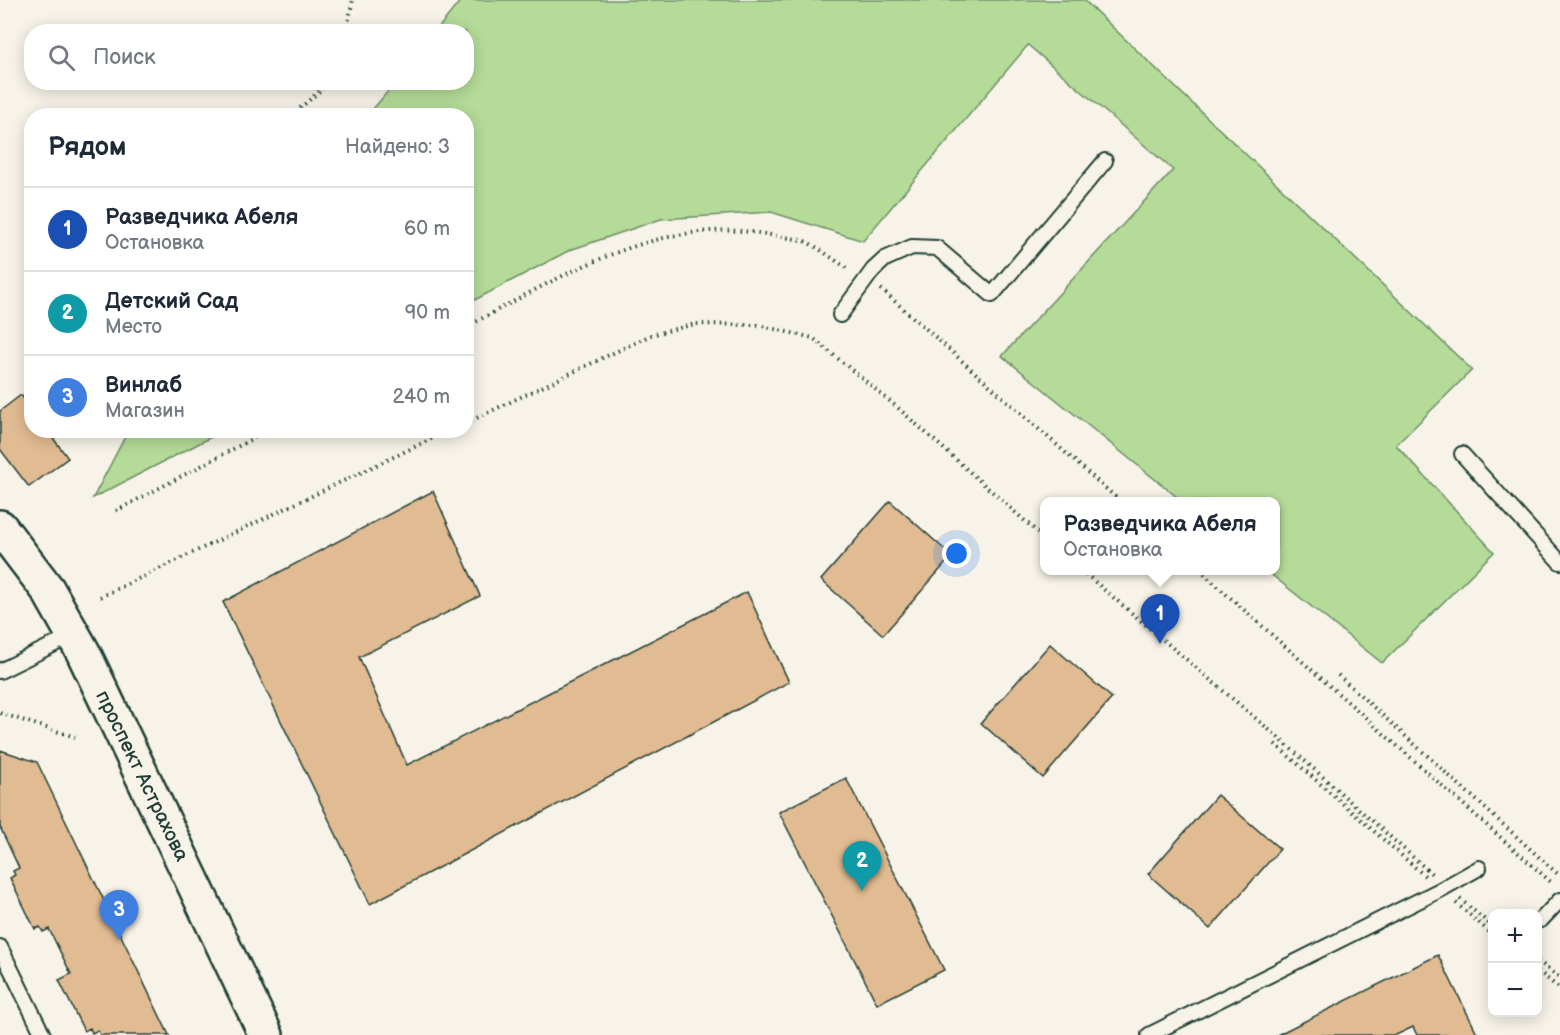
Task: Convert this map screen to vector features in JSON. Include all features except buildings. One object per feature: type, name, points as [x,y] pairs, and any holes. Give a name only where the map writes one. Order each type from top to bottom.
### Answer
[{"type":"street","name":"проспект Астрахова","points":[[0,527],[48,590],[73,635],[266,1035]]},
{"type":"lane","points":[[840,315],[885,259],[912,247],[937,248],[992,295],[1105,161]]},
{"type":"lane","points":[[1462,454],[1560,562]]},
{"type":"lane","points":[[0,671],[73,635]]},
{"type":"lane","points":[[1149,1035],[1479,868]]},
{"type":"lane","points":[[1542,919],[1560,900]]},
{"type":"lane","points":[[0,947],[43,1035]]},
{"type":"path","points":[[348,24],[353,0]]},
{"type":"path","points":[[300,108],[321,90]]},
{"type":"path","points":[[474,323],[559,278],[629,247],[686,232],[750,231],[806,242],[882,291],[1116,497]]},
{"type":"path","points":[[474,419],[651,336],[695,324],[758,325],[813,338],[897,407],[1040,534]]},
{"type":"path","points":[[116,511],[254,438]]},
{"type":"path","points":[[100,597],[433,438]]},
{"type":"path","points":[[1087,575],[1280,739],[1488,930]]},
{"type":"path","points":[[1204,575],[1560,890]]},
{"type":"path","points":[[1338,675],[1560,876]]},
{"type":"path","points":[[0,713],[75,737]]},
{"type":"path","points":[[1275,744],[1443,888],[1488,923]]},
{"type":"path","points":[[1541,963],[1560,978]]},
{"type":"path","points":[[1542,974],[1560,989]]},
{"type":"green space","points":[[461,0],[1084,0],[1472,370],[1396,445],[1494,552],[1382,663],[1272,575],[1280,575],[1280,497],[1177,497],[1002,356],[1173,170],[1028,45],[863,241],[771,212],[661,219],[570,250],[474,300],[474,108],[374,108],[389,90],[474,90],[474,24],[442,24]]},
{"type":"green space","points":[[124,438],[209,438],[93,498]]},
{"type":"place","name":"Разведчика Абеля","points":[[1160,644]]},
{"type":"place","name":"Детский Сад","points":[[862,891]]},
{"type":"place","name":"Винлаб","points":[[119,940]]}]
